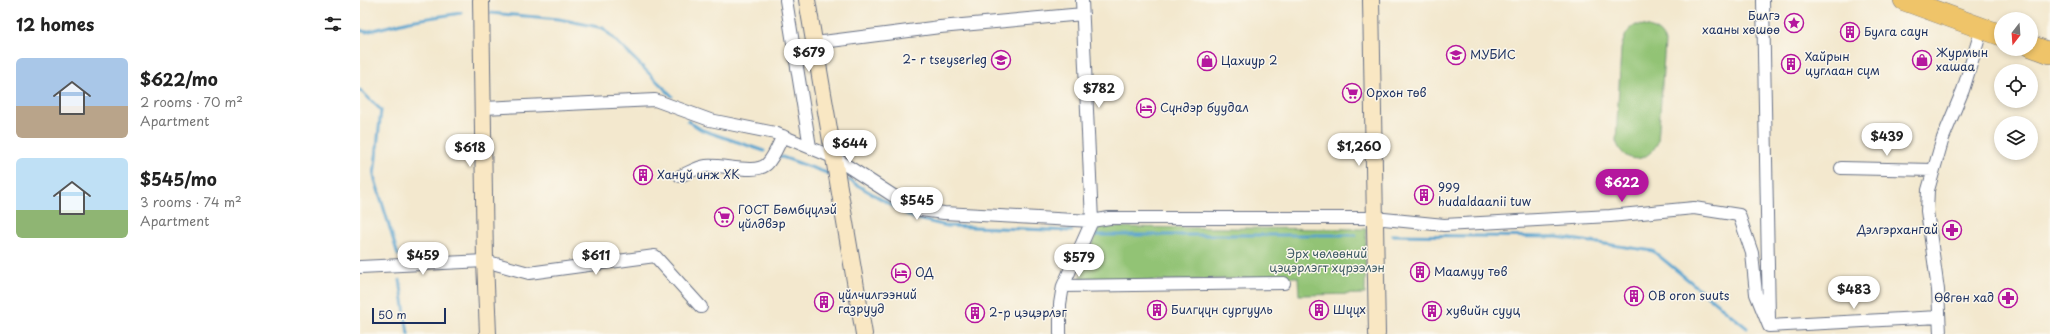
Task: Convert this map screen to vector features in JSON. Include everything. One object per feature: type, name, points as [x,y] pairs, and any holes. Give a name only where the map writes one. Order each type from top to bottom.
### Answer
[{"type":"highway","points":[[1904,0],[1992,31]]},
{"type":"highway","points":[[2038,49],[2050,53]]},
{"type":"street","points":[[481,0],[484,108],[485,261],[488,334]]},
{"type":"street","points":[[786,0],[810,147]]},
{"type":"street","points":[[807,0],[864,334]]},
{"type":"street","points":[[1060,334],[1060,304],[1063,286],[1092,221],[1082,0]]},
{"type":"street","points":[[1371,0],[1377,334]]},
{"type":"street","points":[[1764,0],[1769,330]]},
{"type":"street","points":[[814,43],[940,27],[1083,14]]},
{"type":"street","points":[[1940,334],[1938,290],[1927,211],[1928,190],[1943,138],[1963,90],[1992,31]]},
{"type":"street","points":[[484,108],[655,100],[710,120],[775,133],[810,147],[835,158],[900,200],[921,210],[1092,221],[1117,218],[1374,218],[1444,225],[1610,216],[1694,208],[1739,214],[1752,253],[1756,294],[1769,330]]},
{"type":"street","points":[[680,176],[705,166],[746,169],[764,166],[768,163],[783,136]]},
{"type":"street","points":[[1841,168],[1933,170]]},
{"type":"street","points":[[360,267],[485,261],[529,273],[655,256],[701,307]]},
{"type":"street","points":[[1063,286],[1284,283]]},
{"type":"street","points":[[1769,330],[1939,317]]},
{"type":"green space","points":[[1636,25],[1645,26],[1658,31],[1665,42],[1658,142],[1654,149],[1648,154],[1642,158],[1636,159],[1625,155],[1616,141],[1621,49],[1626,35]]},
{"type":"green space","name":"Эрх чөлөөний цэцэрлэгт хүрээлэн","points":[[1099,227],[1366,229],[1365,294],[1299,295],[1298,277],[1078,283]]},
{"type":"waterway","points":[[360,30],[366,32],[409,21],[461,13]]},
{"type":"waterway","points":[[490,13],[559,19],[603,28],[672,96]]},
{"type":"waterway","points":[[360,90],[381,110],[374,176],[398,255]]},
{"type":"waterway","points":[[688,121],[702,130],[764,151]]},
{"type":"waterway","points":[[779,156],[830,174]]},
{"type":"waterway","points":[[849,180],[913,218],[947,226],[1072,231]]},
{"type":"waterway","points":[[1094,235],[1356,235]]},
{"type":"waterway","points":[[1392,235],[1557,237],[1653,251],[1747,328]]},
{"type":"waterway","points":[[400,280],[408,334]]},
{"type":"place","name":"Билгэ хааны хөшөө","points":[[1794,23]]},
{"type":"place","name":"Булга саун","points":[[1850,32]]},
{"type":"place","name":"МУБИС","points":[[1456,55]]},
{"type":"place","name":"2- r tseyserleg","points":[[1001,60]]},
{"type":"place","name":"Журмын хашаа","points":[[1922,60]]},
{"type":"place","name":"Цахиур 2","points":[[1207,61]]},
{"type":"place","name":"Хайрын цуглаан сүм","points":[[1791,64]]},
{"type":"place","name":"Орхон төв","points":[[1352,93]]},
{"type":"place","name":"Сүндэр буудал","points":[[1146,108]]},
{"type":"place","name":"Хануй инж ХК","points":[[643,175]]},
{"type":"place","name":"999 hudaldaanii tuw","points":[[1424,195]]},
{"type":"place","name":"ГОСТ Бөмбүүлэй үйлдвэр","points":[[724,217]]},
{"type":"place","name":"Дэлгэрхангай","points":[[1952,230]]},
{"type":"place","name":"Маамуу төв","points":[[1420,272]]},
{"type":"place","name":"ОД","points":[[901,273]]},
{"type":"place","name":"OB oron suuts","points":[[1634,296]]},
{"type":"place","name":"Өвгөн хад","points":[[2008,298]]},
{"type":"place","name":"үйлчилгээний газрууд","points":[[824,302]]},
{"type":"place","name":"Билгүүн сургууль","points":[[1157,310]]},
{"type":"place","name":"Шүүх","points":[[1319,310]]},
{"type":"place","name":"хувийн сууц","points":[[1432,311]]},
{"type":"place","name":"2-р цэцэрлэг","points":[[975,313]]}]
